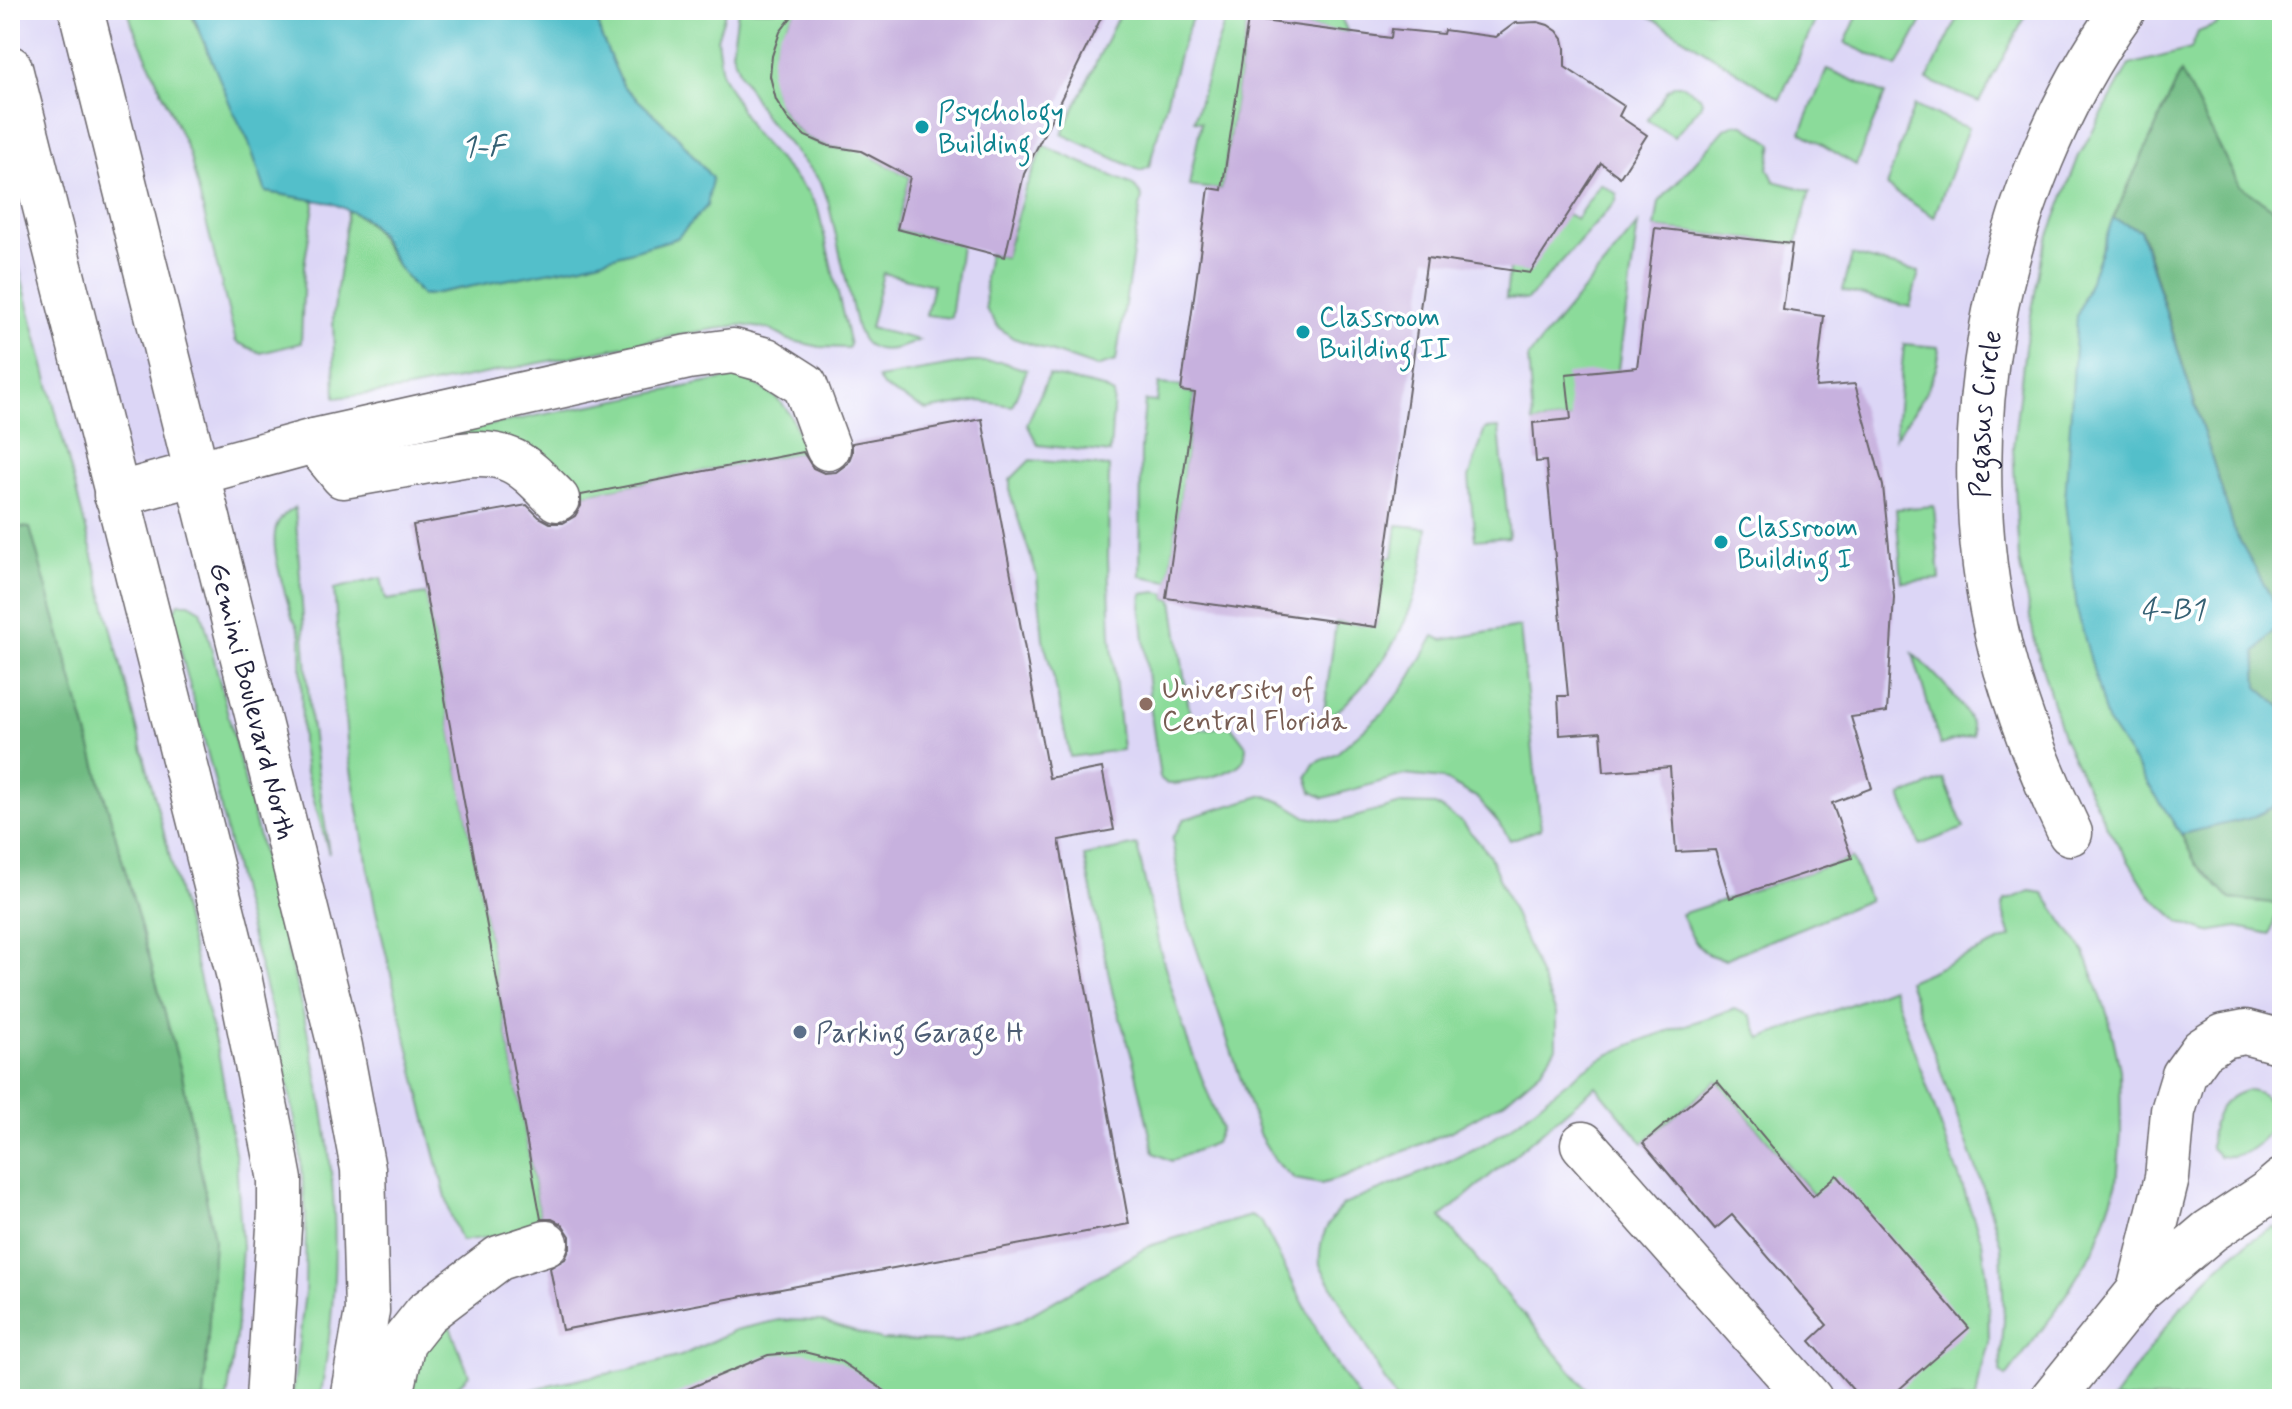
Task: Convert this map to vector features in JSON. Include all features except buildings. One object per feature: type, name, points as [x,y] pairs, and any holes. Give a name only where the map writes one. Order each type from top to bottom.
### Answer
[{"type":"street","name":"Gemini Boulevard North","points":[[81,10],[340,1046],[363,1169],[367,1311],[352,1399]]},
{"type":"street","name":"Pegasus Circle","points":[[2070,833],[2036,759],[1996,626],[1980,493],[1982,404],[2001,280],[2030,187],[2066,104],[2123,10]]},
{"type":"street","points":[[10,68],[240,981],[280,1180],[268,1399]]},
{"type":"street","points":[[116,495],[314,441],[688,357],[733,351],[766,360],[805,385],[828,448]]},
{"type":"street","points":[[314,441],[343,476],[462,455],[481,453],[501,456],[528,470],[557,499]]},
{"type":"street","points":[[2139,1291],[2167,1178],[2173,1111],[2184,1075],[2202,1050],[2224,1036],[2245,1032],[2282,1042]]},
{"type":"street","points":[[1583,1144],[1810,1399]]},
{"type":"street","points":[[2052,1399],[2139,1291],[2210,1231],[2282,1181]]},
{"type":"street","points":[[390,1399],[403,1342],[426,1313],[499,1258],[546,1243]]},
{"type":"shaded area","name":"University of Central Florida","points":[[10,10],[2282,10],[2282,1399],[10,1399]]},
{"type":"green space","points":[[128,10],[191,10],[248,140],[266,192],[315,200],[304,266],[301,343],[261,353],[236,342],[189,153]]},
{"type":"green space","points":[[595,10],[726,10],[717,39],[722,75],[752,131],[807,191],[818,209],[850,345],[848,348],[820,347],[789,340],[769,329],[740,325],[403,390],[335,398],[333,317],[348,210],[372,227],[397,266],[422,296],[583,265],[677,238],[712,178],[677,136],[623,86],[601,36]]},
{"type":"green space","points":[[738,10],[798,10],[780,36],[773,62],[774,89],[783,112],[799,131],[821,144],[847,149],[877,143],[872,157],[910,177],[897,229],[961,245],[951,318],[926,315],[933,285],[883,273],[870,328],[919,340],[887,350],[874,348],[861,338],[821,182],[765,117],[740,74],[732,52]]},
{"type":"green space","points":[[1121,10],[1195,10],[1180,51],[1149,167],[1141,171],[1062,134]]},
{"type":"green space","points":[[1229,10],[1338,10],[1348,33],[1248,19],[1222,190],[1189,186],[1201,122],[1194,121]]},
{"type":"green space","points":[[1640,10],[1820,10],[1780,99]]},
{"type":"green space","points":[[1860,10],[1928,10],[1897,67],[1845,43]]},
{"type":"green space","points":[[1962,10],[2029,10],[1979,102],[1927,80]]},
{"type":"green space","points":[[2219,10],[2282,10],[2282,215],[2239,185],[2181,73],[2113,219],[2077,316],[2107,721],[2181,834],[2196,864],[2230,899],[2280,903],[2270,934],[2238,927],[2208,932],[2180,922],[2150,895],[2107,827],[2064,739],[2036,647],[2019,561],[2013,447],[2025,347],[2043,251],[2079,156],[2129,65],[2191,49],[2198,32],[2216,25]]},
{"type":"green space","points":[[1827,69],[1885,94],[1856,165],[1801,132]]},
{"type":"green space","points":[[2181,72],[2239,185],[2282,215],[2282,617],[2235,532],[2141,230],[2113,219]]},
{"type":"green space","points":[[1675,85],[1681,85],[1700,96],[1702,101],[1674,137],[1647,120]]},
{"type":"green space","points":[[1914,106],[1968,128],[1934,217],[1886,186]]},
{"type":"green space","points":[[1735,124],[1744,125],[1773,144],[1768,168],[1774,181],[1810,191],[1797,242],[1792,244],[1655,228],[1659,202],[1726,128]]},
{"type":"green space","points":[[1044,146],[1133,185],[1142,196],[1116,361],[1096,367],[1013,338],[998,327],[986,309],[985,277],[989,254],[1005,257],[1025,189]]},
{"type":"green space","points":[[1600,184],[1617,194],[1616,201],[1527,300],[1506,298],[1509,270],[1567,214],[1576,219]]},
{"type":"green space","points":[[1638,224],[1618,369],[1571,419],[1533,423],[1528,357]]},
{"type":"green space","points":[[10,233],[220,1062],[236,1159],[242,1247],[236,1336],[227,1399],[204,1399],[214,1239],[182,1075],[30,529],[10,526]]},
{"type":"green space","points":[[1852,255],[1919,272],[1910,307],[1843,290]]},
{"type":"green space","points":[[1904,344],[1938,347],[1938,357],[1931,382],[1895,438]]},
{"type":"green space","points":[[970,362],[1002,362],[1027,370],[1012,406],[979,401],[926,410],[883,387],[878,378]]},
{"type":"green space","points":[[1049,375],[1103,388],[1114,394],[1110,453],[1038,445],[1027,424]]},
{"type":"green space","points":[[741,376],[767,391],[783,405],[804,452],[575,496],[561,469],[526,445],[387,445]]},
{"type":"green space","points":[[1159,384],[1182,386],[1182,391],[1195,393],[1169,581],[1140,576],[1141,448],[1145,401],[1157,402]]},
{"type":"green space","points":[[1499,428],[1509,537],[1475,540],[1469,478],[1485,429]]},
{"type":"green space","points":[[1030,460],[1109,467],[1111,635],[1122,750],[1070,757],[1043,639],[1037,576],[1010,494],[1010,480]]},
{"type":"green space","points":[[1934,506],[1940,579],[1902,582],[1896,509]]},
{"type":"green space","points":[[295,507],[310,715],[329,854],[306,772],[302,746],[301,636],[286,596],[275,545],[277,525]]},
{"type":"green space","points":[[1397,525],[1427,528],[1414,598],[1396,638],[1373,674],[1343,706],[1323,720],[1336,622],[1376,626],[1386,557],[1393,557]]},
{"type":"green space","points":[[10,526],[30,528],[182,1075],[214,1239],[204,1399],[10,1399]]},
{"type":"green space","points":[[381,578],[386,600],[426,594],[543,1230],[461,1241],[450,1213],[422,1104],[375,907],[348,752],[334,589]]},
{"type":"green space","points":[[1142,594],[1167,594],[1166,598],[1173,600],[1192,730],[1231,726],[1246,746],[1244,759],[1239,765],[1221,774],[1175,784],[1167,784],[1160,778],[1141,610]]},
{"type":"green space","points":[[179,603],[189,603],[201,610],[301,1002],[319,1085],[331,1169],[335,1235],[332,1306],[320,1399],[292,1399],[305,1292],[306,1214],[299,1140],[277,1031],[174,626],[173,612]]},
{"type":"green space","points":[[2282,620],[2282,708],[2258,687],[2256,652]]},
{"type":"green space","points":[[1520,627],[1541,829],[1510,840],[1476,797],[1443,779],[1404,775],[1324,798],[1312,792],[1307,776],[1314,764],[1337,753],[1385,711],[1411,677],[1434,636],[1442,640]]},
{"type":"green space","points":[[1913,654],[1959,703],[1972,725],[1973,735],[1940,745]]},
{"type":"green space","points":[[1944,779],[1964,828],[1920,845],[1901,796]]},
{"type":"green space","points":[[1264,795],[1307,817],[1337,822],[1401,804],[1435,805],[1462,822],[1489,854],[1556,1013],[1556,1047],[1541,1070],[1505,1101],[1451,1131],[1345,1177],[1321,1184],[1295,1179],[1276,1162],[1260,1136],[1184,911],[1172,838],[1184,819]]},
{"type":"green space","points":[[2282,803],[2282,904],[2230,899],[2196,864],[2181,834],[2251,818]]},
{"type":"green space","points":[[1137,845],[1160,950],[1187,1039],[1221,1128],[1215,1143],[1171,1161],[1154,1153],[1133,1060],[1113,995],[1084,856]]},
{"type":"green space","points":[[1852,858],[1869,900],[1725,959],[1702,950],[1692,938],[1681,914]]},
{"type":"green space","points":[[2030,891],[2043,893],[2085,953],[2109,1019],[2120,1070],[2121,1132],[2117,1183],[2095,1248],[2053,1315],[2006,1377],[2000,1372],[2004,1320],[2001,1245],[1908,981],[2011,937],[2002,909],[2005,901]]},
{"type":"green space","points":[[1892,988],[1982,1242],[1988,1286],[1989,1344],[1976,1399],[1888,1399],[1814,1196],[1717,1081],[1643,1143],[1596,1086],[1441,1217],[1595,1399],[1395,1399],[1320,1265],[1320,1247],[1325,1232],[1343,1205],[1478,1147],[1509,1128],[1597,1061],[1664,1032],[1734,1009],[1750,1015],[1761,1039]]},
{"type":"green space","points":[[2250,1090],[2263,1095],[2270,1104],[2270,1128],[2252,1149],[2237,1155],[2219,1156],[2211,1148],[2215,1119],[2231,1098]]},
{"type":"green space","points":[[1250,1216],[1261,1221],[1331,1357],[1359,1399],[515,1399],[513,1395],[681,1356],[735,1330],[779,1320],[820,1321],[881,1340],[956,1342],[1019,1321],[1152,1245]]},
{"type":"green space","points":[[2275,1227],[2282,1238],[2282,1399],[2113,1399],[2205,1280],[2250,1241]]},
{"type":"green space","points":[[444,1311],[469,1375],[444,1399],[409,1399],[413,1371]]},
{"type":"water","name":"1-F","points":[[191,10],[595,10],[601,36],[623,86],[677,136],[712,178],[707,206],[677,238],[583,265],[422,296],[398,267],[379,233],[363,217],[332,203],[266,192],[248,140]]},
{"type":"water","name":"4-B1","points":[[2113,219],[2140,230],[2235,532],[2282,617],[2256,652],[2258,687],[2282,708],[2282,803],[2251,818],[2181,834],[2107,721],[2077,610],[2065,501],[2077,316]]},
{"type":"place","name":"Psychology Building","points":[[922,127]]},
{"type":"place","name":"Classroom Building II","points":[[1303,332]]},
{"type":"place","name":"Classroom Building I","points":[[1721,542]]},
{"type":"place","name":"University of Central Florida","points":[[1146,704]]},
{"type":"place","name":"Parking Garage H","points":[[800,1032]]}]
